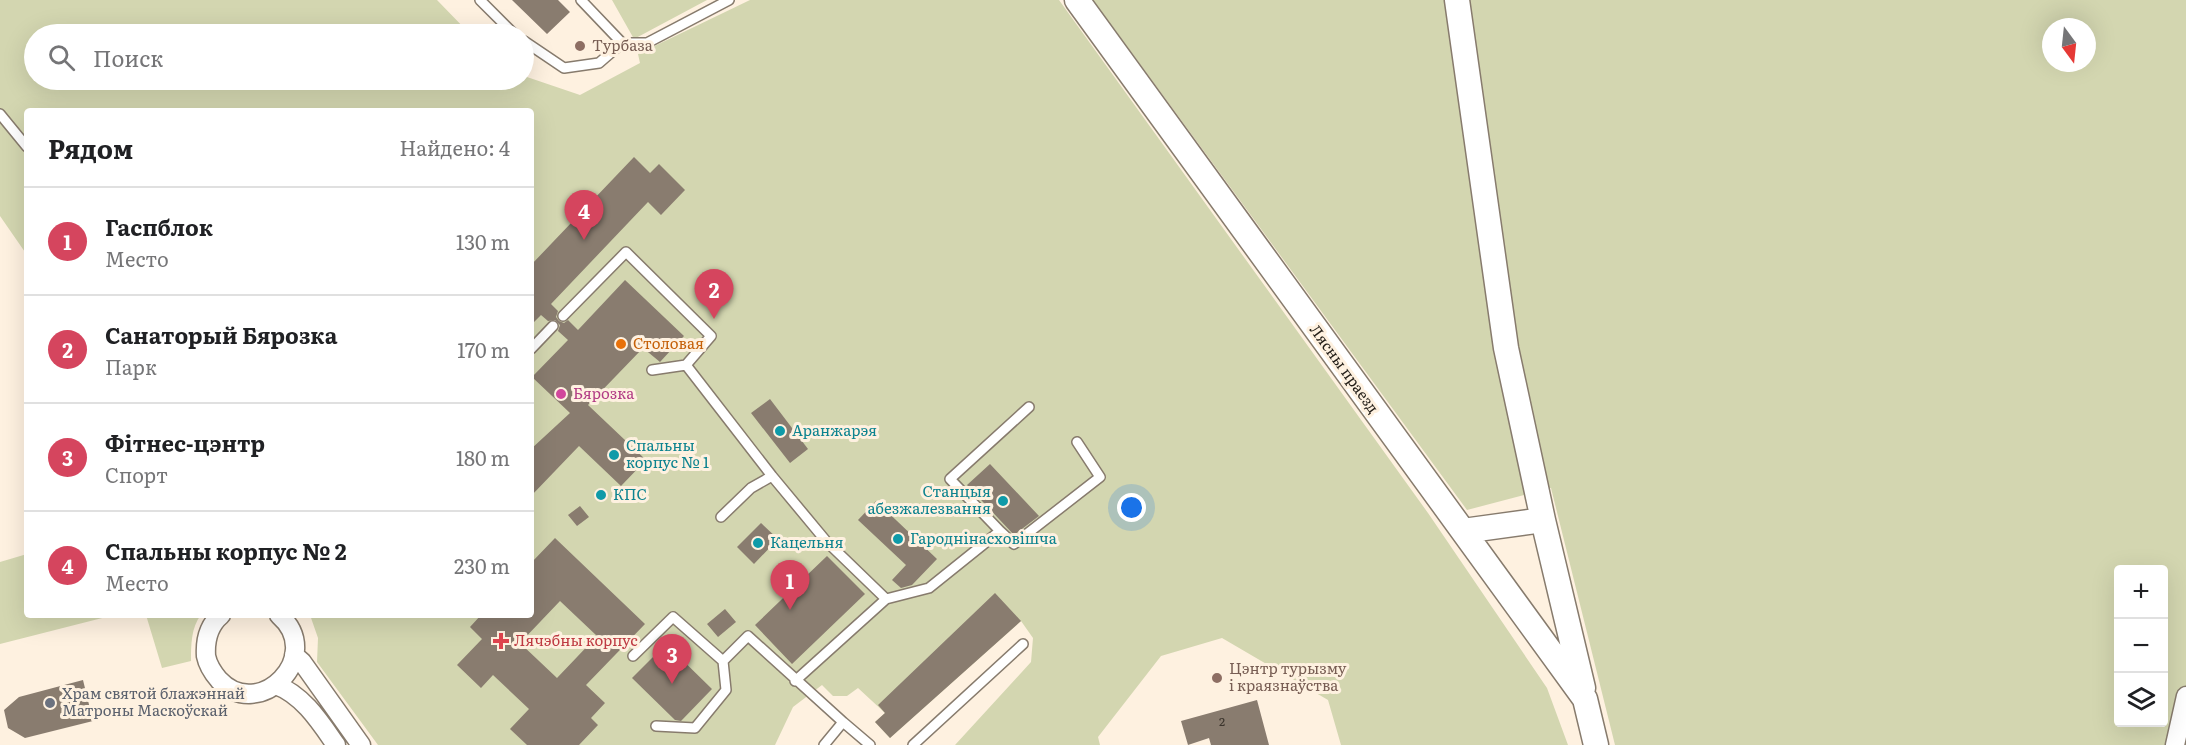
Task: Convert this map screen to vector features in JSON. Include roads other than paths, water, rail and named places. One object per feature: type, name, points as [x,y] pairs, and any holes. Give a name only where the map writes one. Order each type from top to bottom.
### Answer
[{"type":"street","name":"Лясны праезд","points":[[1077,0],[1585,699],[1596,745]]},
{"type":"street","points":[[1457,0],[1506,348],[1585,699]]},
{"type":"street","points":[[1463,531],[1543,520]]},
{"type":"street","points":[[219,618],[208,632],[205,646],[207,660],[213,673],[223,684],[242,692],[263,691],[276,685],[288,671],[294,655],[294,642],[291,630],[281,618]]},
{"type":"street","points":[[294,655],[302,662],[361,745]]},
{"type":"street","points":[[276,685],[290,690],[317,718],[336,745]]},
{"type":"street","points":[[2175,745],[2186,696]]},
{"type":"lane","points":[[480,0],[504,24]]},
{"type":"lane","points":[[582,0],[622,43]]},
{"type":"lane","points":[[534,48],[564,68],[599,63],[622,43],[646,43],[729,0]]},
{"type":"lane","points":[[0,114],[24,143]]},
{"type":"lane","points":[[563,316],[626,252],[711,336],[686,365],[652,370]]},
{"type":"lane","points":[[534,346],[553,326]]},
{"type":"lane","points":[[686,365],[826,541],[886,598]]},
{"type":"lane","points":[[1029,407],[950,479],[1014,544],[1100,477],[1077,442]]},
{"type":"lane","points":[[721,517],[751,488],[772,476]]},
{"type":"lane","points":[[795,681],[886,598],[928,588],[1000,531]]},
{"type":"lane","points":[[633,656],[673,617],[723,661],[726,690],[695,728],[656,726]]},
{"type":"lane","points":[[723,661],[748,636],[795,681],[870,745]]},
{"type":"lane","points":[[913,745],[1023,644]]},
{"type":"lane","points":[[824,745],[843,722]]},
{"type":"place","name":"Турбаза","points":[[580,46]]},
{"type":"place","name":"Спальны корпус № 2","points":[[584,240]]},
{"type":"place","name":"Санаторый Бярозка","points":[[714,319]]},
{"type":"place","name":"Столовая","points":[[621,344]]},
{"type":"place","name":"Бярозка","points":[[561,394]]},
{"type":"place","name":"Аранжарэя","points":[[780,431]]},
{"type":"place","name":"Спальны корпус № 1","points":[[614,455]]},
{"type":"place","name":"КПС","points":[[601,495]]},
{"type":"place","name":"Станцыя абезжалезвання","points":[[1003,501]]},
{"type":"place","name":"Гароднінасховішча","points":[[898,539]]},
{"type":"place","name":"Кацельня","points":[[758,543]]},
{"type":"place","name":"Гаспблок","points":[[790,610]]},
{"type":"place","name":"Лячэбны корпус","points":[[501,641]]},
{"type":"place","name":"Цэнтр турызму і краязнаўства","points":[[1217,678]]},
{"type":"place","name":"Фітнес-цэнтр","points":[[672,684]]},
{"type":"place","name":"Храм святой блажэннай Матроны Маскоўскай","points":[[50,703]]}]
